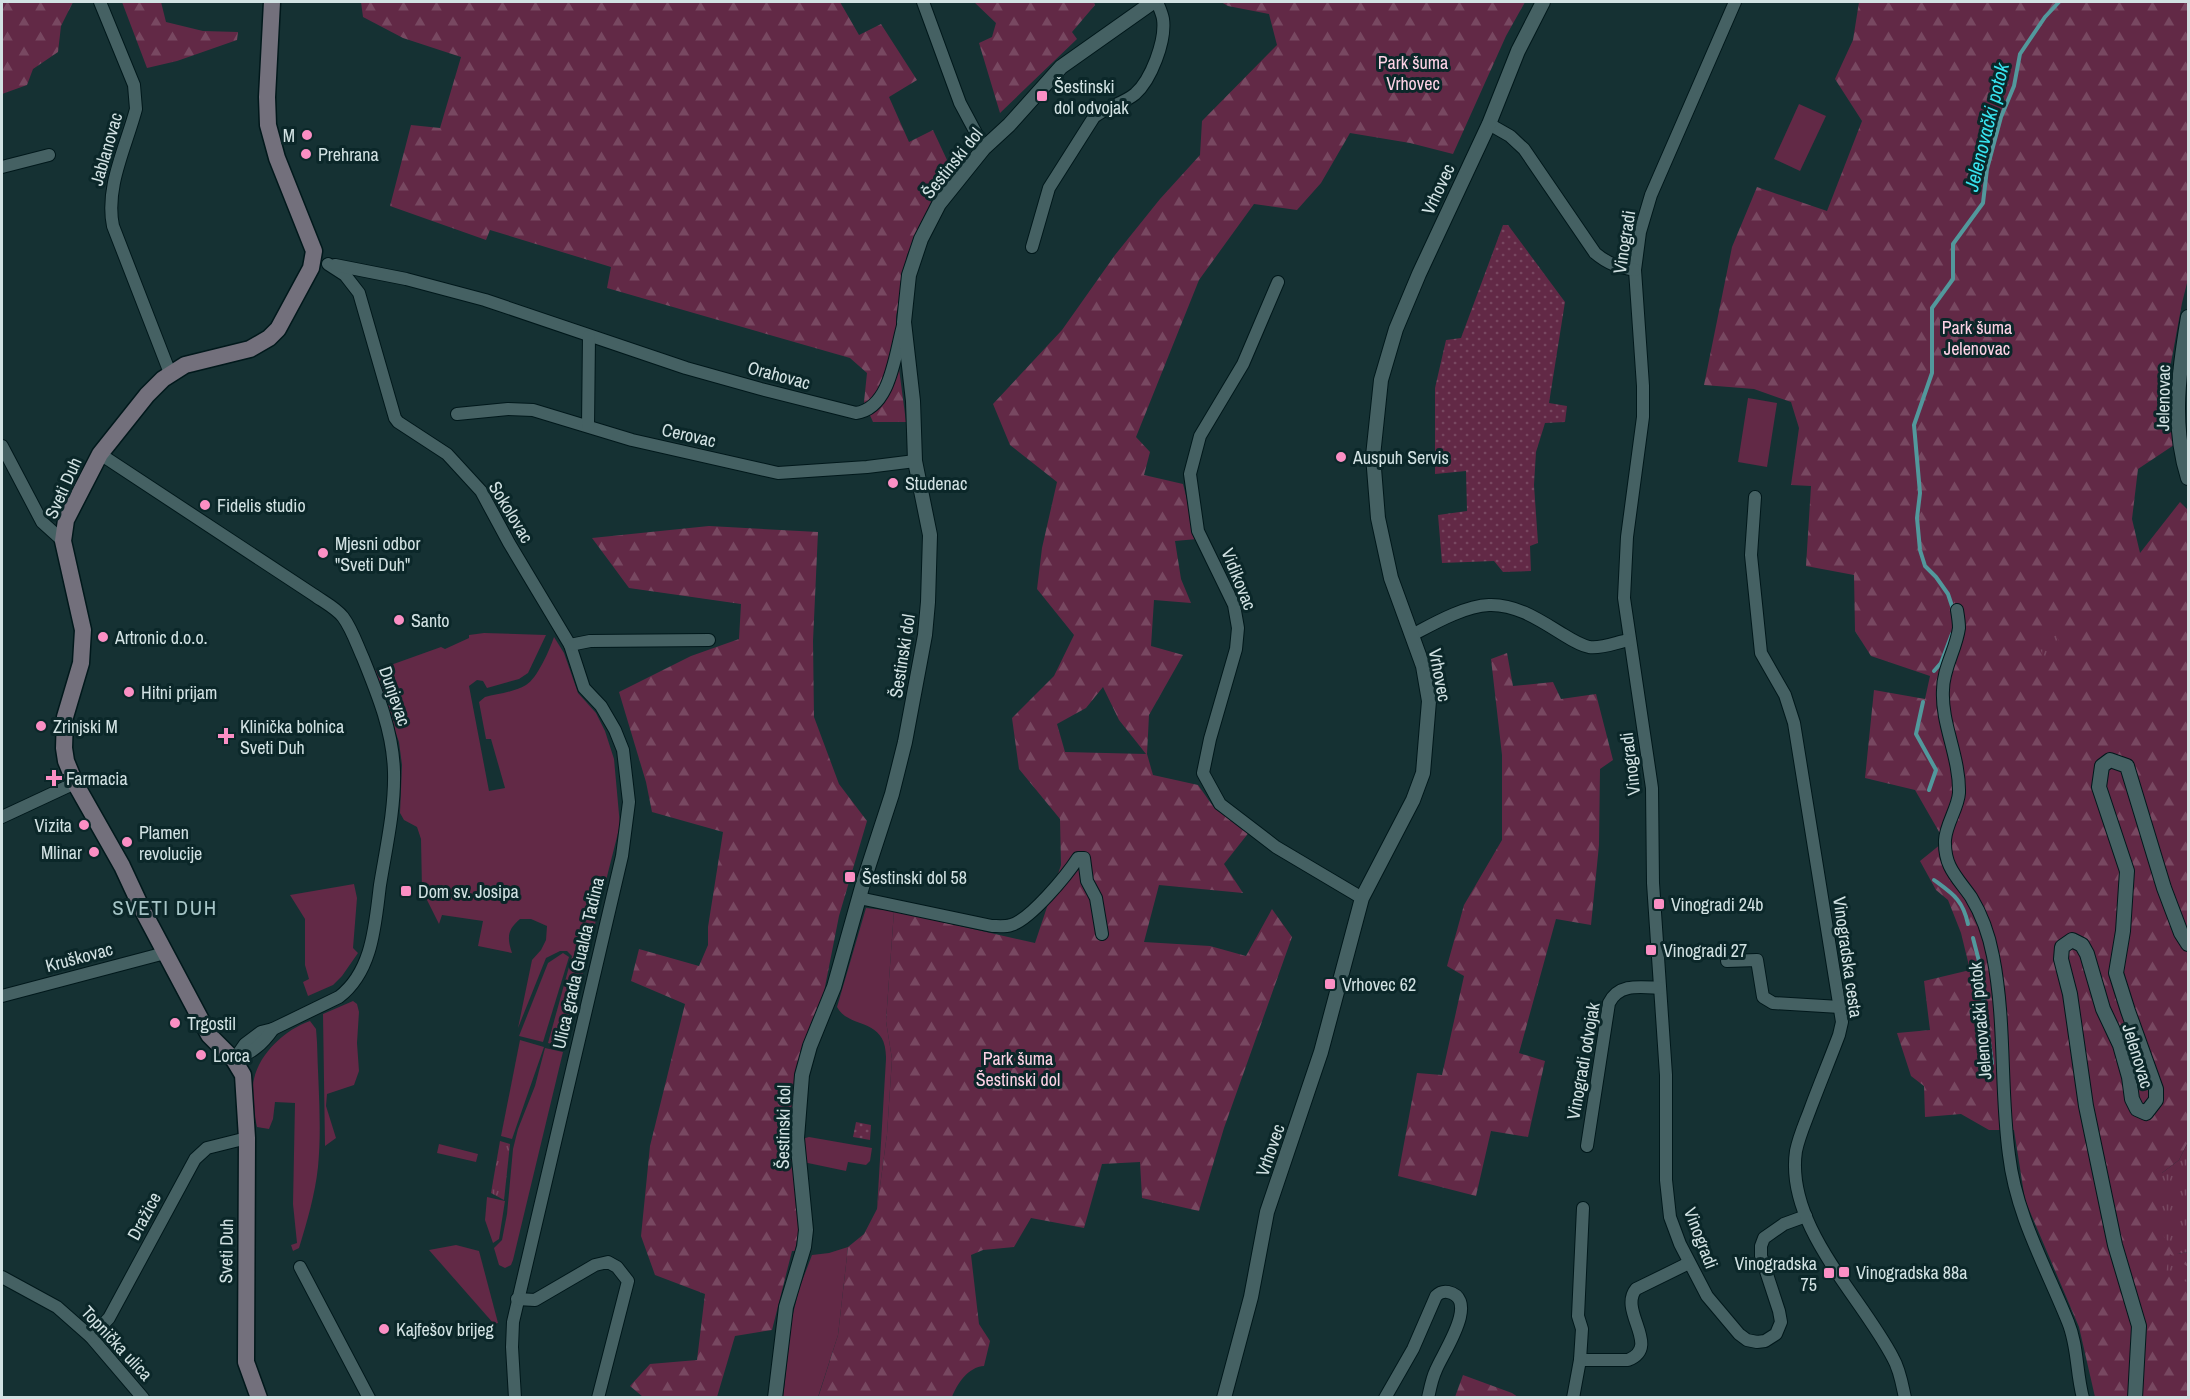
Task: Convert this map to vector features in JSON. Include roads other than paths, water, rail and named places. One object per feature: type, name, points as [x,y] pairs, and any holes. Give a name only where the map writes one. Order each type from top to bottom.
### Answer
[{"type":"main road","points":[[272,2],[267,97],[268,125],[292,200],[314,254],[321,263]]},
{"type":"main road","name":"Sveti Duh","points":[[259,1398],[246,1365],[247,1138],[244,1103],[235,1085],[234,1060],[209,1035],[142,909],[122,866],[75,783],[66,761],[65,717],[81,663],[83,630],[63,541],[66,520],[100,454],[147,395],[170,373],[185,364],[250,349],[269,338],[278,329],[321,263]]},
{"type":"street","name":"Jablanovac","points":[[100,2],[136,95],[134,115],[111,196],[110,211],[113,226],[170,373]]},
{"type":"street","points":[[923,2],[960,103],[984,148]]},
{"type":"street","points":[[1032,247],[1049,188],[1094,117],[1100,111],[1135,94],[1145,82],[1158,52],[1163,27],[1163,18],[1155,2]]},
{"type":"street","name":"Šestinski dol","points":[[775,1398],[786,1307],[805,1239],[805,1211],[797,1138],[801,1083],[808,1053],[834,987],[892,794],[905,742],[925,635],[930,535],[915,461],[913,401],[904,322],[909,275],[930,220],[951,188],[984,148],[1060,68],[1155,2]]},
{"type":"street","name":"Vrhovec","points":[[1224,1398],[1251,1297],[1267,1212],[1321,1052],[1362,898],[1413,800],[1424,773],[1429,701],[1424,666],[1390,578],[1378,518],[1373,456],[1381,380],[1395,329],[1458,187],[1489,124],[1518,51],[1543,2]]},
{"type":"street","name":"Vinogradi","points":[[1735,2],[1646,210],[1635,270],[1643,417],[1627,537],[1624,598],[1653,788],[1653,883],[1666,1075],[1666,1180],[1670,1217],[1680,1244],[1707,1296],[1739,1334],[1747,1340],[1765,1341],[1776,1334],[1781,1322],[1761,1256],[1764,1238],[1772,1231],[1806,1216]]},
{"type":"street","points":[[1489,124],[1510,136],[1524,149],[1595,253],[1603,261],[1616,267],[1635,270]]},
{"type":"street","points":[[2,167],[49,155]]},
{"type":"street","name":"Orahovac","points":[[321,263],[406,279],[485,300],[590,336],[750,386],[856,413],[866,411],[877,403],[885,389],[904,322]]},
{"type":"street","name":"Sokolovac","points":[[321,263],[345,275],[359,293],[395,418],[447,454],[481,491],[570,645]]},
{"type":"street","name":"Vidikovac","points":[[1278,282],[1243,364],[1200,436],[1190,474],[1198,531],[1234,605],[1238,628],[1236,649],[1210,739],[1203,774],[1220,804],[1276,847],[1362,898]]},
{"type":"street","name":"Jelenovac","points":[[2188,317],[2179,373],[2178,419],[2182,458],[2188,478]]},
{"type":"street","points":[[588,426],[590,336]]},
{"type":"street","name":"Cerovac","points":[[457,414],[508,409],[533,410],[632,440],[778,473],[915,461]]},
{"type":"street","points":[[2,446],[42,522],[63,541]]},
{"type":"street","name":"Dunjevac","points":[[100,454],[314,595],[342,616],[350,627],[362,655],[388,726],[393,755],[394,789],[373,936],[363,968],[347,991],[339,997],[273,1029],[261,1032],[245,1044],[234,1060]]},
{"type":"street","name":"Vinogradska cesta","points":[[1755,497],[1751,555],[1761,653],[1785,695],[1794,723],[1842,1022],[1796,1150],[1796,1178],[1806,1216],[1824,1253],[1876,1327],[1895,1360],[1905,1398]]},
{"type":"street","points":[[1412,635],[1442,620],[1487,605],[1504,606],[1531,615],[1577,643],[1587,646],[1596,647],[1629,640]]},
{"type":"street","name":"Jelenovački potok","points":[[1957,610],[1958,634],[1943,678],[1942,704],[1957,765],[1959,795],[1945,841],[1950,870],[1971,897],[1985,924],[1993,955],[2000,1003],[2009,1157],[2032,1239],[2069,1323],[2083,1398]]},
{"type":"street","points":[[570,645],[590,640],[709,640]]},
{"type":"street","name":"Ulica grada Gualda Tadina","points":[[515,1398],[512,1340],[517,1299],[622,856],[629,801],[626,768],[619,740],[601,706],[584,688],[570,645]]},
{"type":"street","name":"Jelenovac","points":[[2135,1398],[2139,1326],[2115,1245],[2086,1106],[2070,994],[2061,959],[2062,947],[2072,940],[2082,945],[2087,954],[2103,1009],[2120,1044],[2132,1099],[2137,1109],[2145,1113],[2156,1100],[2156,1089],[2116,973],[2123,931],[2127,871],[2098,788],[2102,766],[2110,760],[2127,766],[2163,888],[2181,933],[2188,944]]},
{"type":"street","points":[[2,817],[75,783]]},
{"type":"street","points":[[859,898],[992,926],[1012,925],[1040,904],[1078,858],[1084,858],[1087,881],[1096,898],[1102,934]]},
{"type":"street","name":"Kruškovac","points":[[2,996],[165,953]]},
{"type":"street","points":[[1727,961],[1757,960],[1763,997],[1773,1003],[1840,1007]]},
{"type":"street","name":"Vinogradi odvojak","points":[[1587,1146],[1609,1003],[1619,991],[1628,987],[1660,987]]},
{"type":"street","name":"Dražice","points":[[92,1337],[109,1318],[195,1159],[207,1148],[247,1138]]},
{"type":"street","points":[[1573,1398],[1580,1360],[1582,1329],[1578,1316],[1582,1208]]},
{"type":"street","points":[[517,1299],[535,1300],[595,1265],[608,1262],[623,1272],[628,1281],[598,1398]]},
{"type":"street","points":[[1580,1360],[1635,1358],[1642,1348],[1642,1340],[1631,1309],[1632,1294],[1636,1289],[1689,1263]]},
{"type":"street","points":[[300,1267],[369,1398]]},
{"type":"street","name":"Topnička ulica","points":[[2,1277],[57,1307],[92,1337],[143,1398]]},
{"type":"street","points":[[1385,1398],[1413,1349],[1436,1296],[1442,1292],[1448,1292],[1459,1298],[1461,1316],[1436,1369],[1428,1398]]},
{"type":"waterway","name":"Jelenovački potok","points":[[1953,609],[1948,594],[1925,566],[1920,550],[1917,518],[1920,493],[1914,425],[1932,373],[1932,308],[1953,279],[1953,244],[1983,203],[1987,169],[2001,117],[2014,86],[2020,54],[2045,17],[2059,2]]},
{"type":"waterway","name":"Jelenovački potok","points":[[1934,671],[1941,663],[1952,634]]},
{"type":"waterway","name":"Jelenovački potok","points":[[1923,702],[1916,734],[1936,770],[1929,790]]},
{"type":"waterway","name":"Jelenovački potok","points":[[1934,880],[1947,889],[1960,903],[1968,924]]},
{"type":"waterway","name":"Jelenovački potok","points":[[1973,938],[1981,969]]},
{"type":"waterway","name":"Jelenovački potok","points":[[1982,990],[1992,1063]]},
{"type":"place","name":"Šestinski dol odvojak","points":[[1042,96]]},
{"type":"place","name":"M","points":[[307,135]]},
{"type":"place","name":"Prehrana","points":[[306,154]]},
{"type":"place","name":"Auspuh Servis","points":[[1341,457]]},
{"type":"place","name":"Studenac","points":[[893,483]]},
{"type":"place","name":"Fidelis studio","points":[[205,505]]},
{"type":"place","name":"Mjesni odbor \"Sveti Duh\"","points":[[323,553]]},
{"type":"place","name":"Santo","points":[[399,620]]},
{"type":"place","name":"Artronic d.o.o.","points":[[103,637]]},
{"type":"place","name":"Hitni prijam","points":[[129,692]]},
{"type":"place","name":"Zrinjski M","points":[[41,726]]},
{"type":"place","name":"Klinička bolnica Sveti Duh","points":[[226,736]]},
{"type":"place","name":"Farmacia","points":[[54,778]]},
{"type":"place","name":"Vizita","points":[[84,825]]},
{"type":"place","name":"Plamen revolucije","points":[[127,842]]},
{"type":"place","name":"Mlinar","points":[[94,852]]},
{"type":"place","name":"Šestinski dol 58","points":[[850,877]]},
{"type":"place","name":"Dom sv. Josipa","points":[[406,891]]},
{"type":"place","name":"Vinogradi 24b","points":[[1659,904]]},
{"type":"place","name":"Vinogradi 27","points":[[1651,950]]},
{"type":"place","name":"Vrhovec 62","points":[[1330,984]]},
{"type":"place","name":"Trgostil","points":[[175,1023]]},
{"type":"place","name":"Lorca","points":[[201,1055]]},
{"type":"place","name":"Vinogradska 88a","points":[[1844,1272]]},
{"type":"place","name":"Vinogradska 75","points":[[1829,1273]]},
{"type":"place","name":"Kajfešov brijeg","points":[[384,1329]]},
{"type":"district","name":"SVETI DUH","points":[[165,907]]},
{"type":"park label","name":"Park šuma Vrhovec","points":[[1413,72]]},
{"type":"park label","name":"Park šuma Jelenovac","points":[[1977,337]]},
{"type":"park label","name":"Park šuma Šestinski dol","points":[[1018,1068]]}]
